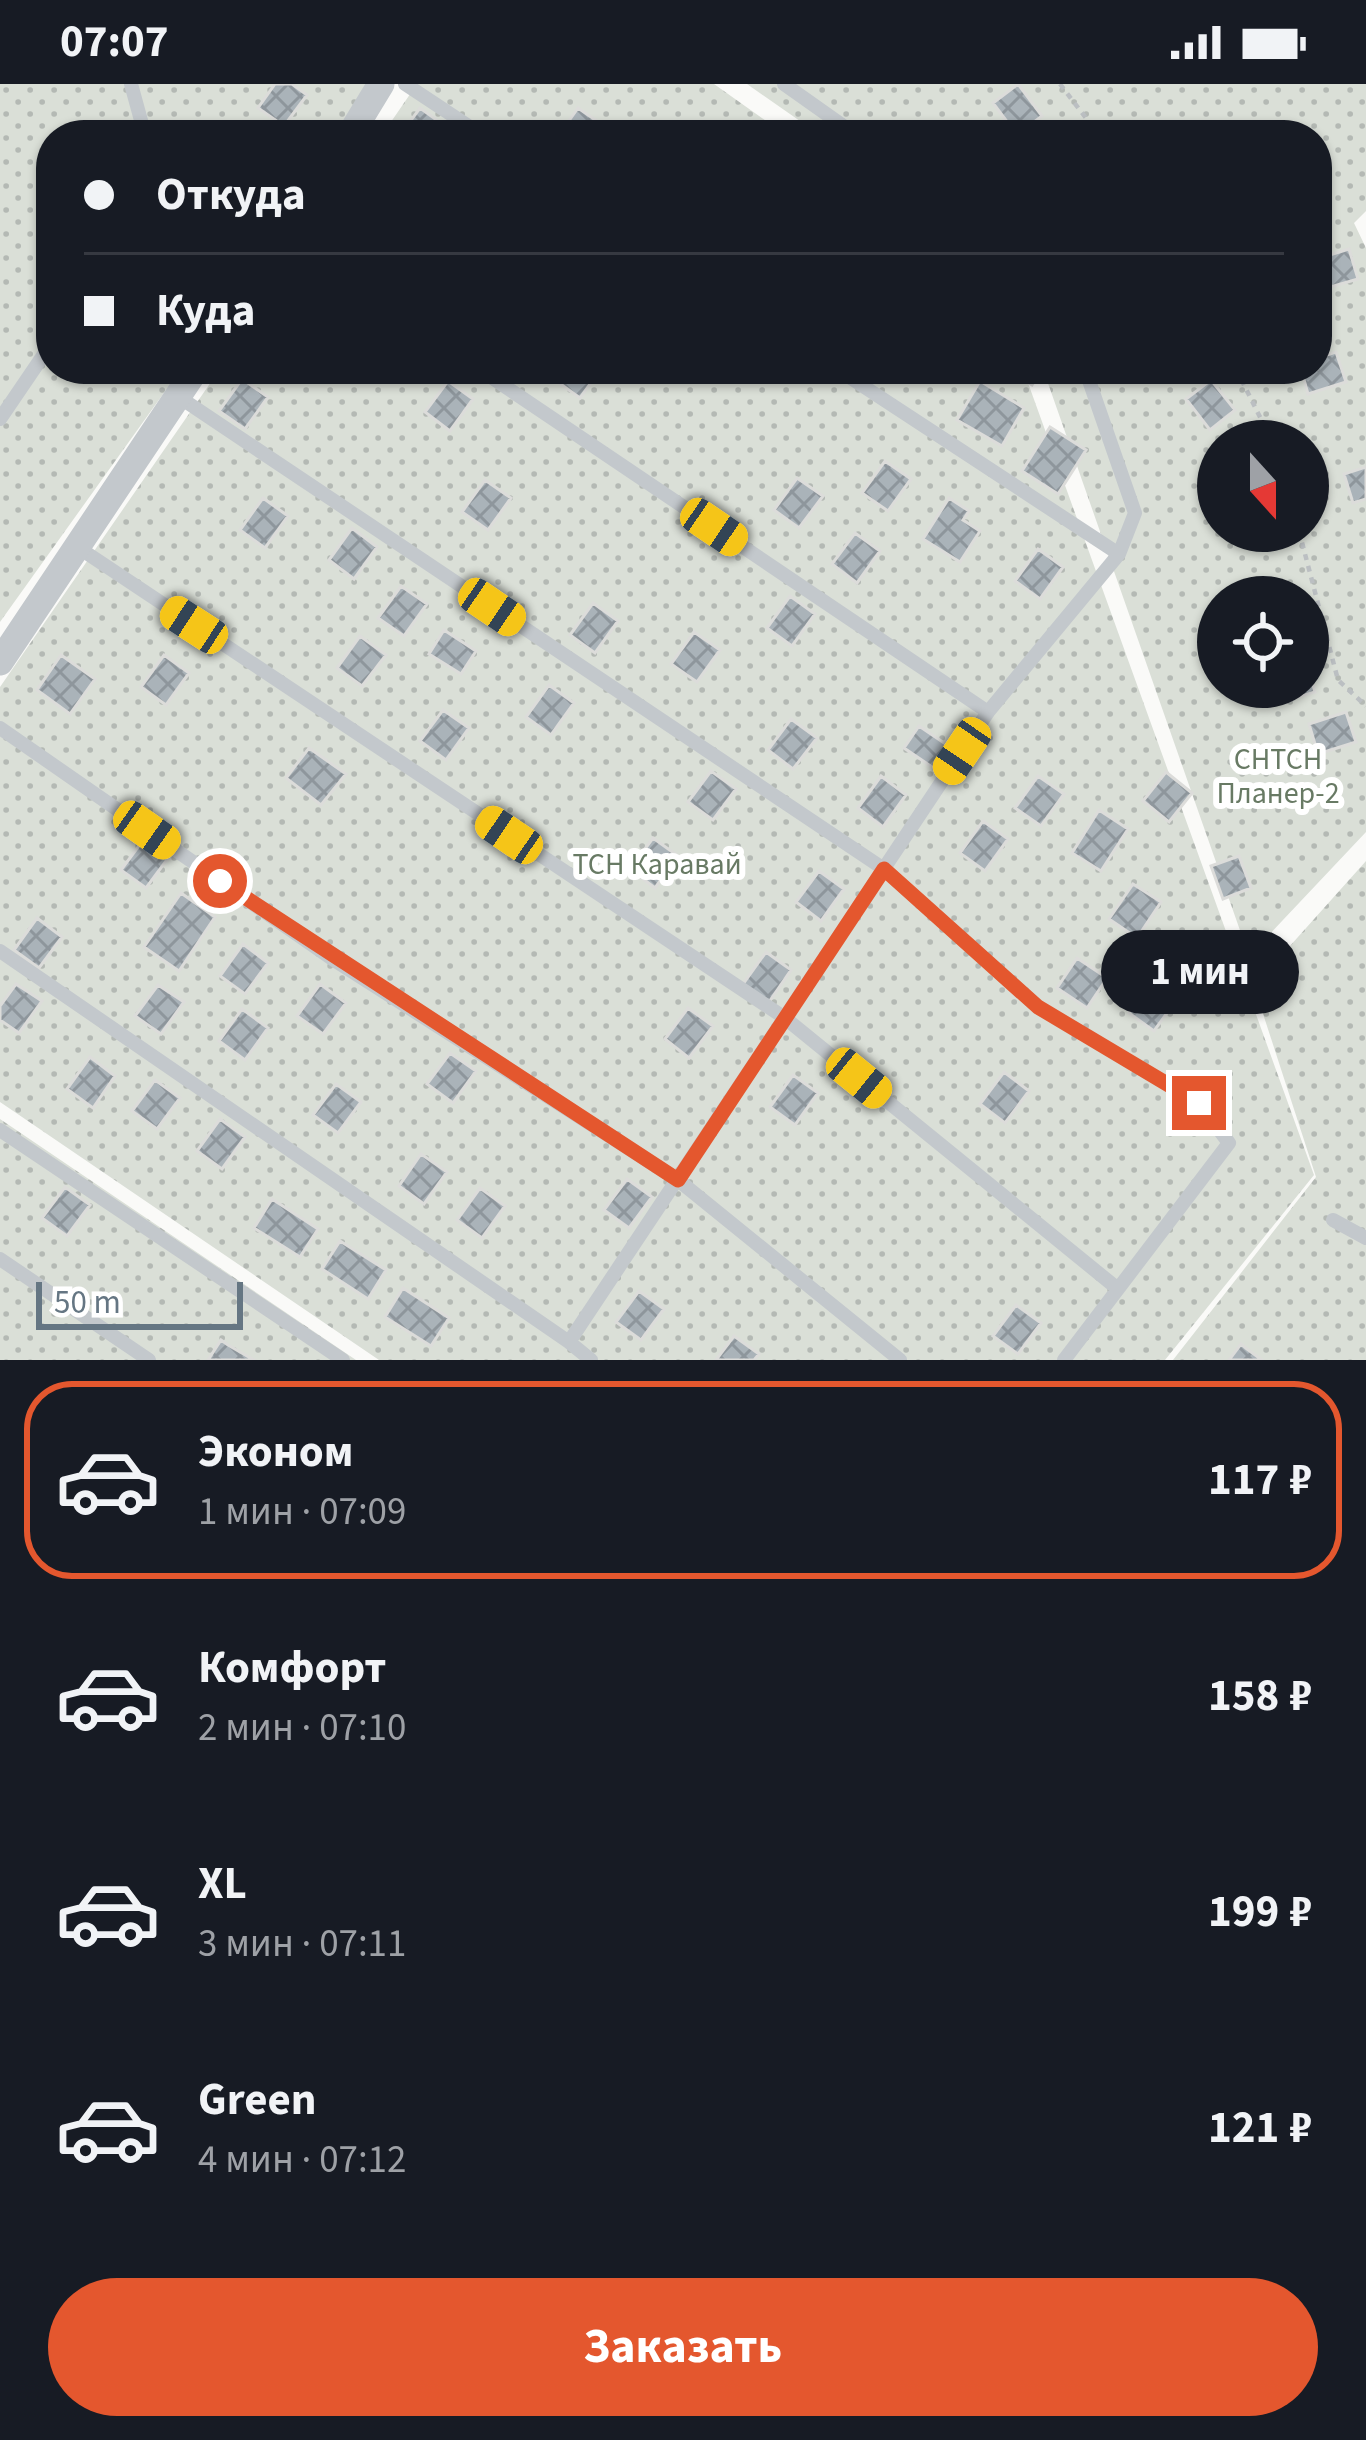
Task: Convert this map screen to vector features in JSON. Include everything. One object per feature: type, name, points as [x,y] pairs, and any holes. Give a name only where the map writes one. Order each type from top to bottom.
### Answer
[{"type":"street","points":[[359,120],[380,84]]},
{"type":"street","points":[[0,662],[187,384]]},
{"type":"lane","points":[[131,84],[141,120]]},
{"type":"lane","points":[[405,84],[459,120]]},
{"type":"lane","points":[[784,84],[835,120]]},
{"type":"lane","points":[[0,419],[36,366]]},
{"type":"lane","points":[[500,384],[988,712]]},
{"type":"lane","points":[[861,384],[1119,554]]},
{"type":"lane","points":[[569,1342],[988,712],[1119,554],[1135,513],[1090,384]]},
{"type":"lane","points":[[179,397],[884,869],[1038,1007],[1199,1103],[1228,1144],[1064,1360]]},
{"type":"lane","points":[[76,546],[785,1018],[1118,1289]]},
{"type":"lane","points":[[0,728],[331,958],[678,1180],[900,1360]]},
{"type":"lane","points":[[0,951],[591,1360]]},
{"type":"lane","points":[[0,1130],[344,1360]]},
{"type":"lane","points":[[1333,1220],[1366,1238]]},
{"type":"lane","points":[[0,1259],[149,1360]]},
{"type":"path","points":[[1060,84],[1088,120]]},
{"type":"path","points":[[1244,384],[1262,420]]},
{"type":"path","points":[[1304,552],[1337,680],[1366,706]]},
{"type":"green space","points":[[0,84],[384,84],[359,120],[36,120],[36,384],[170,384],[0,622]]},
{"type":"green space","points":[[417,84],[714,84],[765,120],[392,120]]},
{"type":"green space","name":"СНТСН Планер-2","points":[[747,84],[1366,84],[1366,211],[1354,223],[1366,248],[1366,832],[1249,956],[1048,384],[1332,384],[1332,120],[799,120]]},
{"type":"green space","name":"ТСН Каравай","points":[[210,384],[1028,384],[1314,1175],[1165,1360],[379,1360],[0,1102],[0,687]]},
{"type":"green space","points":[[1366,861],[1366,1360],[1173,1360],[1316,1177],[1254,986]]},
{"type":"green space","points":[[0,1119],[356,1360],[0,1360]]},
{"type":"building","points":[[275,84],[292,84],[307,95],[288,120],[275,120],[258,108]]},
{"type":"building","points":[[1018,84],[1042,116],[1006,120],[993,103]]},
{"type":"building","points":[[420,108],[437,120],[411,120]]},
{"type":"building","points":[[578,108],[595,120],[570,120]]},
{"type":"building","points":[[1349,249],[1358,279],[1332,287],[1332,254]]},
{"type":"building","points":[[1336,352],[1346,382],[1308,394],[1305,384],[1332,384],[1332,353]]},
{"type":"building","points":[[238,384],[249,384],[268,397],[245,429],[219,411]]},
{"type":"building","points":[[446,384],[473,399],[450,431],[425,412]]},
{"type":"building","points":[[561,384],[590,384],[580,398]]},
{"type":"building","points":[[978,384],[1024,408],[1002,446],[957,420]]},
{"type":"building","points":[[1206,384],[1214,384],[1235,410],[1222,420],[1202,420],[1186,399]]},
{"type":"building","points":[[1050,427],[1086,450],[1058,494],[1022,471]]},
{"type":"building","points":[[885,461],[911,479],[888,511],[862,493]]},
{"type":"building","points":[[1366,467],[1366,499],[1353,503],[1344,474]]},
{"type":"building","points":[[797,478],[823,496],[799,528],[774,510]]},
{"type":"building","points":[[485,480],[511,498],[488,530],[462,512]]},
{"type":"building","points":[[263,498],[288,516],[265,548],[240,530]]},
{"type":"building","points":[[949,498],[969,511],[963,520],[980,531],[960,562],[923,539]]},
{"type":"building","points":[[352,528],[377,547],[354,579],[329,560]]},
{"type":"building","points":[[855,533],[880,551],[857,583],[832,564]]},
{"type":"building","points":[[1038,549],[1063,567],[1040,599],[1015,581]]},
{"type":"building","points":[[401,586],[427,604],[404,636],[378,618]]},
{"type":"building","points":[[790,596],[815,614],[792,646],[767,628]]},
{"type":"building","points":[[593,603],[618,621],[595,653],[570,635]]},
{"type":"building","points":[[444,630],[476,651],[461,674],[429,654]]},
{"type":"building","points":[[694,632],[720,650],[697,682],[671,664]]},
{"type":"building","points":[[360,636],[386,655],[362,686],[337,668]]},
{"type":"building","points":[[61,655],[95,679],[70,714],[37,690]]},
{"type":"building","points":[[164,655],[189,673],[166,705],[141,687]]},
{"type":"building","points":[[549,685],[574,703],[551,735],[526,717]]},
{"type":"building","points":[[443,710],[469,728],[446,760],[420,741]]},
{"type":"building","points":[[1346,712],[1356,742],[1318,754],[1309,724]]},
{"type":"building","points":[[791,719],[817,738],[793,769],[768,750]]},
{"type":"building","points":[[919,726],[953,749],[938,771],[904,748]]},
{"type":"building","points":[[309,748],[346,774],[321,805],[286,778]]},
{"type":"building","points":[[711,771],[736,789],[713,820],[688,802]]},
{"type":"building","points":[[1166,772],[1192,793],[1169,822],[1143,801]]},
{"type":"building","points":[[881,776],[906,795],[883,827],[858,808]]},
{"type":"building","points":[[1038,776],[1064,794],[1041,826],[1015,808]]},
{"type":"building","points":[[1099,810],[1128,829],[1101,871],[1072,853]]},
{"type":"building","points":[[983,821],[1008,839],[985,871],[960,853]]},
{"type":"building","points":[[653,838],[678,856],[655,888],[630,869]]},
{"type":"building","points":[[144,839],[169,857],[146,888],[121,870]]},
{"type":"building","points":[[1239,856],[1251,888],[1223,899],[1211,866]]},
{"type":"building","points":[[819,871],[844,889],[821,921],[796,902]]},
{"type":"building","points":[[1133,884],[1161,902],[1137,938],[1109,919]]},
{"type":"building","points":[[181,893],[215,917],[179,971],[144,947]]},
{"type":"building","points":[[37,918],[62,937],[39,968],[14,950]]},
{"type":"building","points":[[243,944],[268,963],[245,994],[220,976]]},
{"type":"building","points":[[766,952],[791,970],[769,1002],[743,984]]},
{"type":"building","points":[[1077,958],[1107,978],[1087,1008],[1057,988]]},
{"type":"building","points":[[1152,981],[1177,999],[1154,1031],[1129,1013]]},
{"type":"building","points":[[16,984],[42,1001],[19,1033],[0,1020],[0,1006]]},
{"type":"building","points":[[320,984],[346,1003],[323,1034],[297,1016]]},
{"type":"building","points":[[158,985],[184,1002],[161,1034],[135,1016]]},
{"type":"building","points":[[688,1008],[713,1026],[689,1058],[665,1039]]},
{"type":"building","points":[[242,1009],[268,1028],[245,1060],[219,1041]]},
{"type":"building","points":[[450,1053],[476,1071],[453,1103],[427,1084]]},
{"type":"building","points":[[90,1057],[115,1076],[93,1108],[67,1089]]},
{"type":"building","points":[[1004,1072],[1029,1091],[1005,1123],[980,1104]]},
{"type":"building","points":[[793,1075],[818,1093],[795,1125],[770,1107]]},
{"type":"building","points":[[155,1080],[180,1098],[157,1129],[132,1111]]},
{"type":"building","points":[[336,1084],[361,1102],[338,1133],[313,1115]]},
{"type":"building","points":[[220,1119],[245,1137],[222,1169],[197,1151]]},
{"type":"building","points":[[421,1154],[447,1172],[424,1204],[399,1186]]},
{"type":"building","points":[[627,1179],[652,1197],[629,1228],[604,1210]]},
{"type":"building","points":[[65,1187],[90,1205],[67,1236],[42,1218]]},
{"type":"building","points":[[480,1188],[505,1206],[482,1238],[457,1220]]},
{"type":"building","points":[[272,1199],[318,1229],[300,1257],[254,1228]]},
{"type":"building","points":[[340,1241],[386,1270],[368,1299],[322,1269]]},
{"type":"building","points":[[403,1288],[449,1318],[431,1346],[385,1317]]},
{"type":"building","points":[[639,1291],[664,1309],[641,1340],[616,1322]]},
{"type":"building","points":[[1016,1305],[1041,1323],[1018,1354],[993,1336]]},
{"type":"building","points":[[734,1336],[759,1354],[754,1360],[716,1360]]},
{"type":"building","points":[[221,1340],[228,1345],[254,1360],[208,1360]]},
{"type":"building","points":[[1241,1344],[1247,1349],[1262,1360],[1229,1360]]},
{"type":"route","points":[[220,881],[331,958],[678,1180],[884,869],[1038,1007],[1199,1103]]}]
